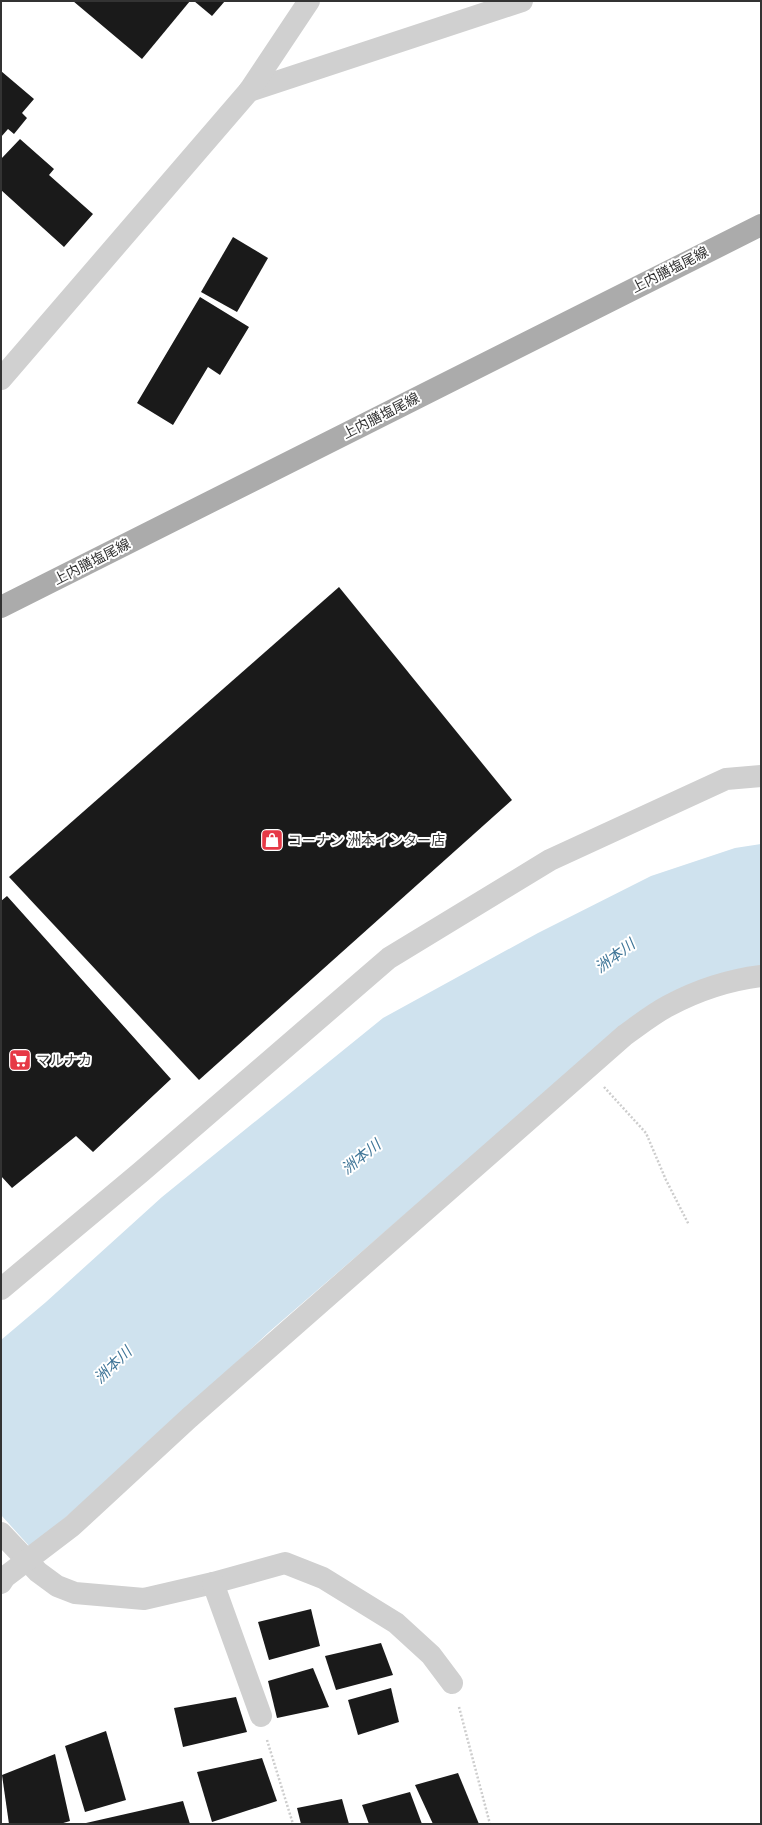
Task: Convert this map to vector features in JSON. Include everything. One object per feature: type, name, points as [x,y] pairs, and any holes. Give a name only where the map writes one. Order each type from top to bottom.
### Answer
[{"type":"main road","name":"上内膳塩尾線","points":[[1,607],[761,225]]},
{"type":"street","points":[[1,379],[249,91],[309,1]]},
{"type":"street","points":[[249,91],[522,1]]},
{"type":"street","points":[[1,1289],[141,1172],[389,958],[550,860],[726,779],[761,776]]},
{"type":"street","points":[[1,1583],[24,1557],[72,1526],[188,1418],[625,1035],[668,1006],[699,992],[742,978],[761,976]]},
{"type":"street","points":[[1,1533],[24,1557],[57,1586],[74,1593],[144,1599],[213,1583],[285,1563],[323,1578],[396,1624],[431,1655],[452,1684]]},
{"type":"street","points":[[213,1583],[261,1716]]},
{"type":"path","points":[[586,1068],[646,1133],[666,1180],[690,1225]]},
{"type":"path","points":[[452,1684],[490,1824]]},
{"type":"path","points":[[261,1716],[271,1757],[293,1824]]},
{"type":"water","name":"洲本川","points":[[761,844],[761,968],[716,978],[499,1133],[269,1332],[160,1434],[31,1548],[1,1515],[1,1340],[46,1302],[162,1197],[383,1018],[538,933],[651,876],[735,848]]},
{"type":"building","points":[[73,1],[190,1],[142,59]]},
{"type":"building","points":[[194,1],[225,1],[212,16]]},
{"type":"building","points":[[1,71],[34,99],[22,113],[27,118],[14,134],[8,129],[1,137]]},
{"type":"building","points":[[20,139],[54,169],[49,175],[93,214],[64,247],[1,190],[1,159]]},
{"type":"building","points":[[233,237],[268,258],[237,312],[201,292]]},
{"type":"building","points":[[200,297],[249,327],[220,375],[208,367],[173,425],[137,403]]},
{"type":"building","points":[[339,587],[512,800],[199,1080],[9,877]]},
{"type":"building","points":[[7,896],[171,1079],[93,1152],[76,1136],[12,1188],[1,1176],[1,901]]},
{"type":"building","points":[[311,1609],[320,1646],[269,1660],[258,1622]]},
{"type":"building","points":[[381,1643],[393,1675],[336,1690],[325,1656]]},
{"type":"building","points":[[313,1668],[329,1707],[277,1718],[268,1681]]},
{"type":"building","points":[[391,1688],[399,1722],[358,1735],[348,1700]]},
{"type":"building","points":[[236,1697],[247,1732],[183,1747],[174,1708]]},
{"type":"building","points":[[106,1731],[126,1800],[85,1812],[65,1746]]},
{"type":"building","points":[[55,1754],[70,1821],[60,1824],[9,1824],[2,1775]]},
{"type":"building","points":[[262,1758],[277,1801],[212,1822],[197,1772]]},
{"type":"building","points":[[458,1773],[479,1824],[433,1824],[415,1785]]},
{"type":"building","points":[[410,1792],[422,1824],[369,1824],[362,1805]]},
{"type":"building","points":[[342,1799],[349,1824],[301,1824],[297,1808]]},
{"type":"building","points":[[183,1801],[190,1824],[86,1823]]},
{"type":"place","name":"コーナン 洲本インター店","points":[[272,840]]},
{"type":"place","name":"マルナカ","points":[[20,1060]]}]
